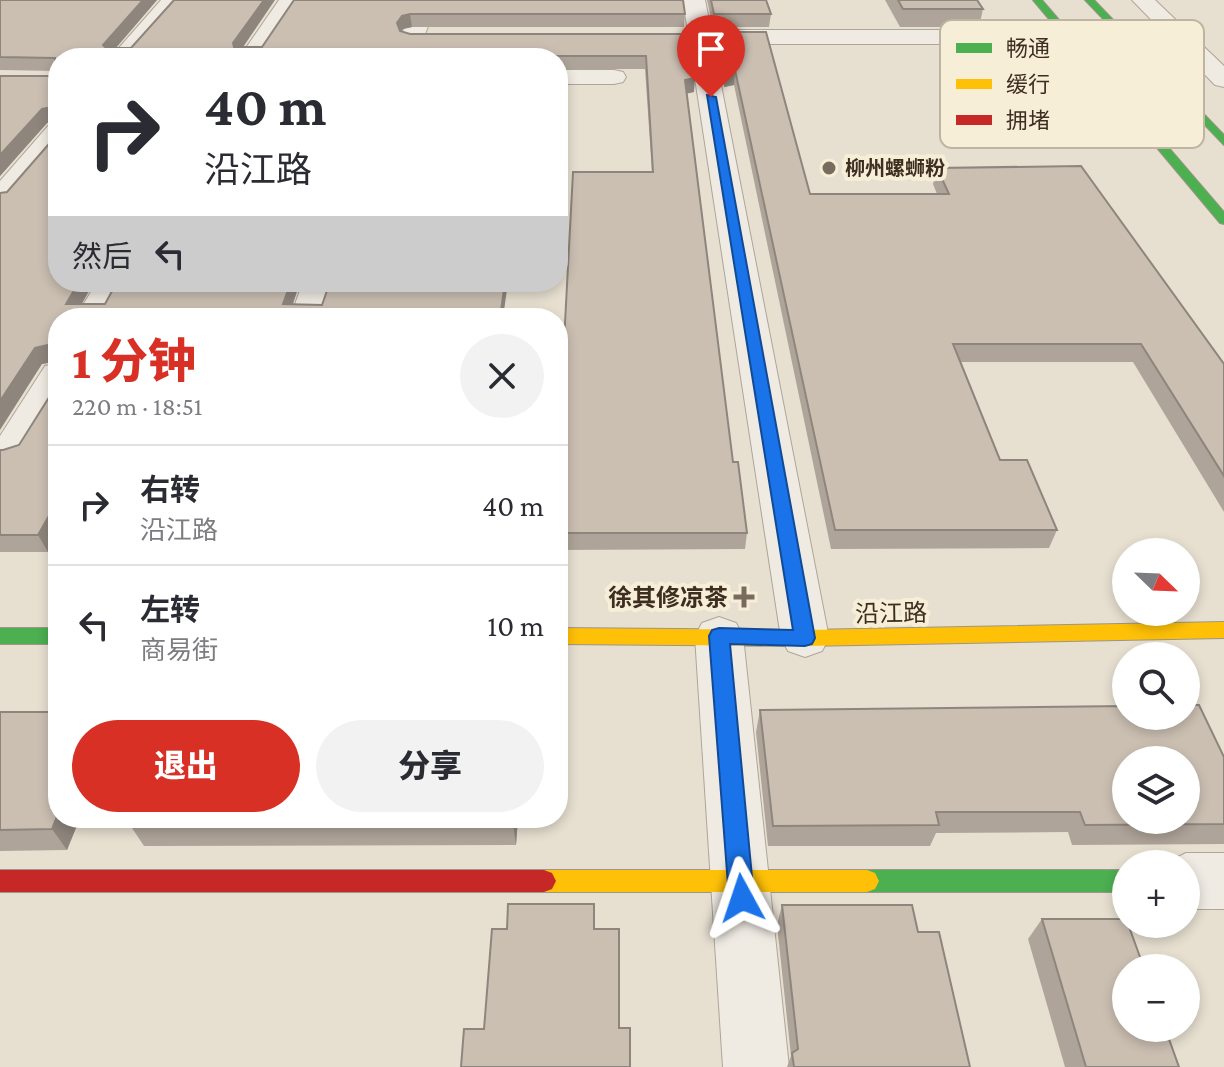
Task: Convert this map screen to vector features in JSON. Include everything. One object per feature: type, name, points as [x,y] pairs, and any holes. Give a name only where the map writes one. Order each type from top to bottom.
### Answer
[{"type":"main road","points":[[1037,0],[1054,20]]},
{"type":"main road","points":[[1089,0],[1108,20]]},
{"type":"main road","points":[[1204,121],[1224,142]]},
{"type":"main road","points":[[1163,148],[1224,220]]},
{"type":"main road","name":"沿江路","points":[[568,636],[805,638],[1224,630]]},
{"type":"main road","points":[[0,636],[48,636]]},
{"type":"main road","points":[[0,881],[1112,881]]},
{"type":"street","points":[[131,48],[173,0]]},
{"type":"street","points":[[258,48],[290,0]]},
{"type":"street","points":[[408,48],[427,0]]},
{"type":"street","points":[[694,0],[685,37],[805,638]]},
{"type":"street","points":[[1143,0],[1163,20]]},
{"type":"street","points":[[408,48],[442,37]]},
{"type":"street","points":[[685,37],[940,37]]},
{"type":"street","points":[[1204,60],[1224,80]]},
{"type":"street","points":[[568,77],[614,77]]},
{"type":"street","points":[[0,199],[48,144]]},
{"type":"street","points":[[11,451],[48,390]]},
{"type":"street","points":[[719,636],[756,1067]]},
{"type":"street","points":[[1200,881],[1224,881]]},
{"type":"building","points":[[0,0],[143,0],[103,45],[106,48],[48,48],[48,58],[0,57]]},
{"type":"building","points":[[174,0],[264,0],[233,43],[234,47],[262,47],[294,0],[683,0],[685,14],[410,14],[402,16],[397,23],[400,31],[410,34],[688,34],[695,78],[685,80],[733,462],[738,462],[747,533],[568,533],[566,308],[573,172],[653,172],[646,56],[568,56],[568,48],[131,48]]},
{"type":"building","points":[[711,0],[766,0],[771,14],[714,14]]},
{"type":"building","points":[[898,0],[977,0],[983,9],[903,9]]},
{"type":"building","points":[[718,32],[766,32],[810,194],[949,194],[937,168],[1081,166],[1224,364],[1224,476],[1141,344],[953,344],[1000,460],[1027,460],[1057,530],[835,530],[735,70],[726,72]]},
{"type":"building","points":[[0,76],[48,76],[48,108],[42,109],[0,155]]},
{"type":"building","points":[[48,145],[48,292],[73,292],[66,304],[105,304],[112,292],[287,292],[283,304],[322,305],[327,292],[504,292],[501,308],[48,308],[48,345],[35,348],[0,401],[0,193],[7,192]]},
{"type":"building","points":[[48,399],[48,518],[38,535],[0,535],[0,450],[19,445]]},
{"type":"building","points":[[1112,706],[1112,730],[1200,730],[1200,707],[1224,757],[1224,824],[1200,824],[1200,746],[1112,746],[1112,825],[1085,825],[1080,812],[936,812],[939,825],[773,826],[760,710]]},
{"type":"building","points":[[0,712],[48,712],[48,828],[52,829],[0,830]]},
{"type":"building","points":[[508,904],[594,904],[594,929],[619,929],[619,1028],[630,1028],[630,1067],[461,1067],[464,1029],[484,1029],[492,929],[507,929]]},
{"type":"building","points":[[782,905],[912,905],[918,932],[939,932],[970,1067],[794,1067],[792,1053],[798,1049]]},
{"type":"building","points":[[1042,919],[1112,919],[1112,938],[1133,938],[1139,954],[1112,954],[1112,1042],[1170,1042],[1179,1067],[1086,1067]]},
{"type":"traffic: fast","points":[[1037,0],[1054,20]]},
{"type":"traffic: fast","points":[[1089,0],[1108,20]]},
{"type":"traffic: fast","points":[[1204,121],[1224,142]]},
{"type":"traffic: fast","points":[[1163,148],[1224,220]]},
{"type":"traffic: fast","points":[[0,636],[48,636]]},
{"type":"traffic: fast","points":[[867,881],[1112,881]]},
{"type":"traffic: slow","points":[[568,636],[805,638],[1224,630]]},
{"type":"traffic: slow","points":[[544,881],[867,881]]},
{"type":"traffic: jam","points":[[0,881],[544,881]]},
{"type":"place","name":"柳州螺蛳粉","points":[[829,168]]},
{"type":"place","name":"徐其修凉茶","points":[[744,597]]},
{"type":"route","points":[[711,97],[805,638],[719,636],[742,898]]}]
